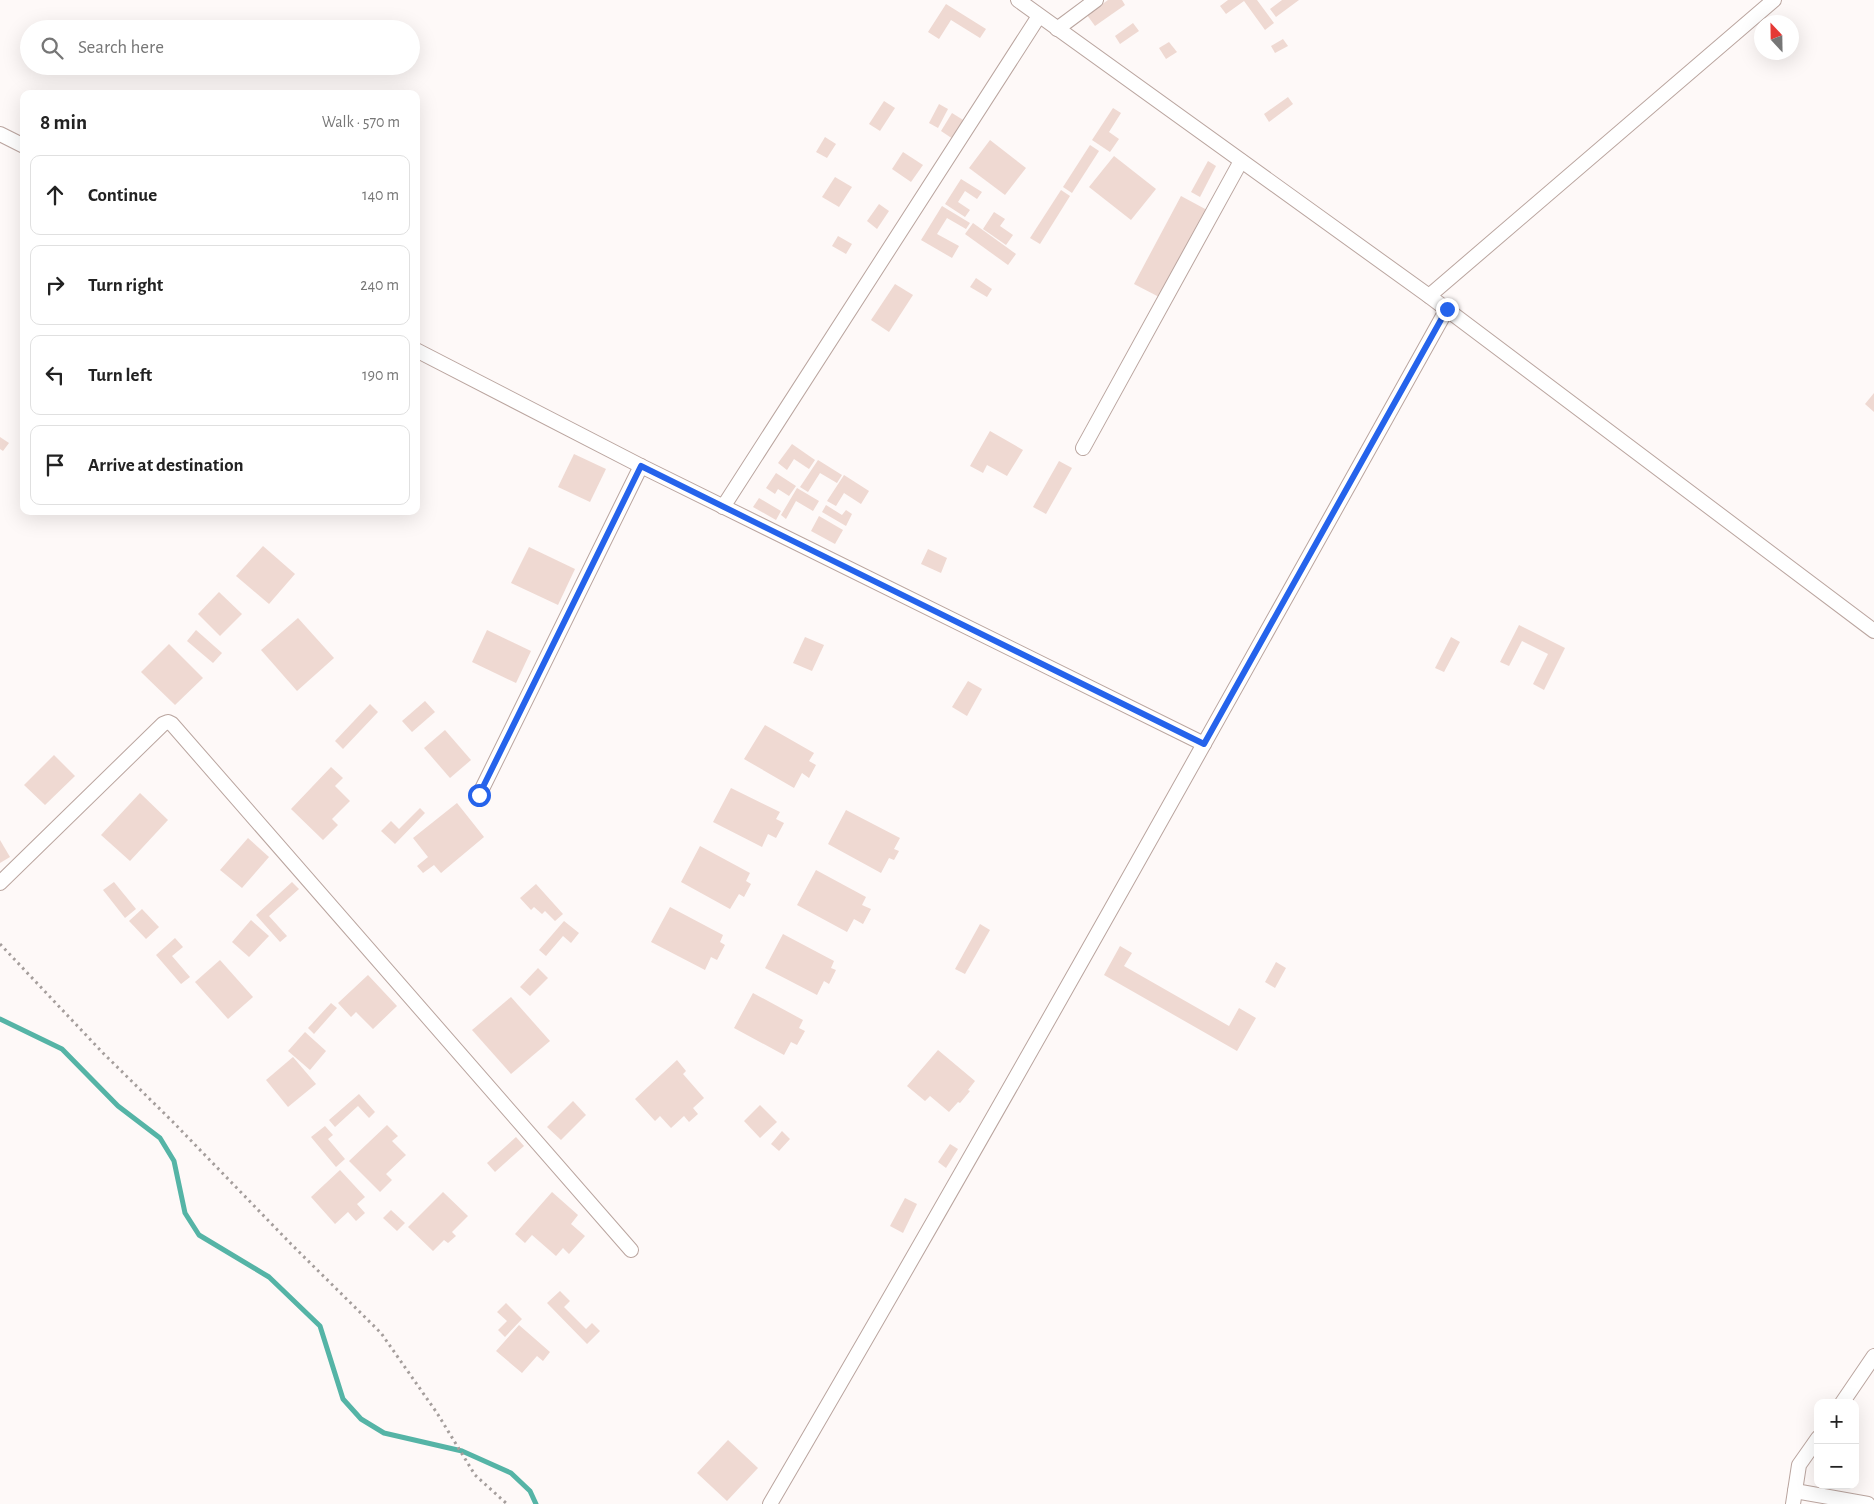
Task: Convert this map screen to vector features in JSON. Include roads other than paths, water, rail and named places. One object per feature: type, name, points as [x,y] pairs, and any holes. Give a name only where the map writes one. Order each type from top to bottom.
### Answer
[{"type":"street","points":[[1018,0],[1447,309],[1874,630]]},
{"type":"street","points":[[1056,28],[1096,0]]},
{"type":"street","points":[[1429,296],[1774,0]]},
{"type":"street","points":[[723,507],[1039,16]]},
{"type":"street","points":[[0,134],[20,144]]},
{"type":"street","points":[[1083,448],[1242,161]]},
{"type":"street","points":[[770,1504],[862,1346],[1204,744],[1447,309]]},
{"type":"street","points":[[420,352],[723,507],[1204,744]]},
{"type":"street","points":[[479,795],[641,466]]},
{"type":"street","points":[[0,883],[163,724],[168,722],[172,724],[631,1250]]},
{"type":"street","points":[[1845,1399],[1874,1356]]},
{"type":"street","points":[[1814,1444],[1799,1465],[1794,1498],[1868,1504]]},
{"type":"waterway","points":[[0,1019],[62,1049],[118,1106],[160,1138],[174,1161],[185,1213],[199,1235],[269,1277],[320,1326],[343,1399],[361,1419],[384,1433],[462,1451],[511,1473],[530,1491],[536,1504]]}]
